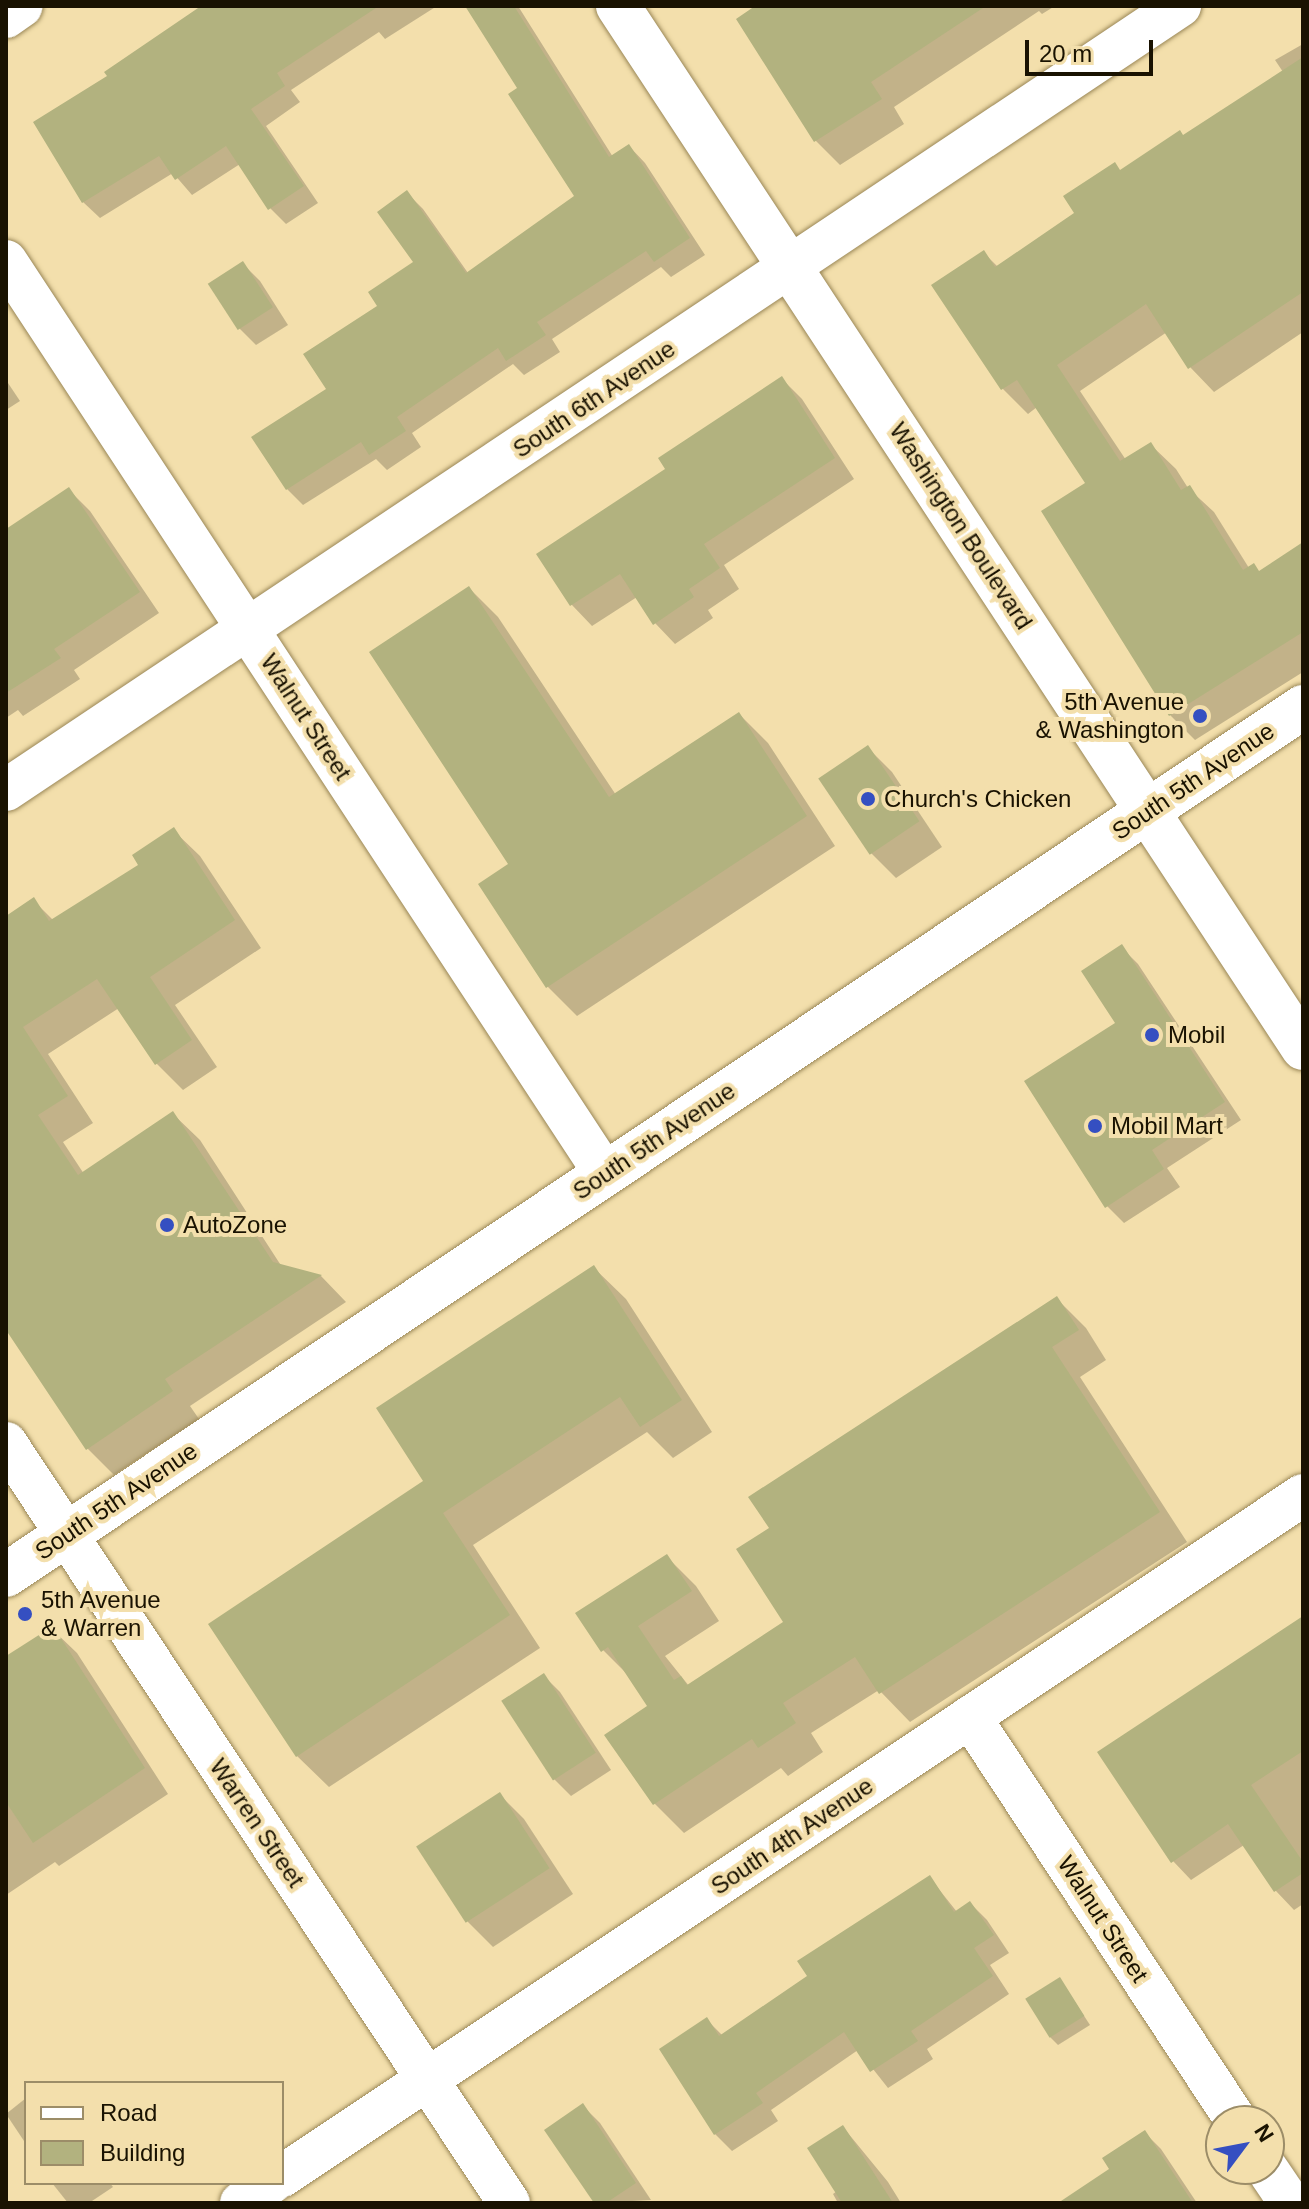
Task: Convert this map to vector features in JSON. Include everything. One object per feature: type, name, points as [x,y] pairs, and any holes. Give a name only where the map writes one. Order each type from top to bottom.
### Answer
[{"type":"street","points":[[6,17],[22,6]]},
{"type":"street","name":"Washington Boulevard","points":[[618,6],[1303,1048]]},
{"type":"street","name":"South 6th Avenue","points":[[6,790],[1180,6]]},
{"type":"street","name":"Walnut Street","points":[[6,261],[605,1174]]},
{"type":"street","name":"South 5th Avenue","points":[[6,1575],[1303,707]]},
{"type":"street","name":"Warren Street","points":[[6,1443],[509,2203]]},
{"type":"street","name":"South 4th Avenue","points":[[284,2175],[1303,1495]]},
{"type":"street","name":"Walnut Street","points":[[970,1717],[1225,2105]]},
{"type":"street","points":[[241,2203],[268,2185]]},
{"type":"street","points":[[1278,2185],[1290,2203]]},
{"type":"building","points":[[201,6],[379,6],[277,73],[285,86],[251,109],[304,186],[268,210],[226,146],[175,180],[159,156],[82,203],[33,122],[107,76],[104,72]]},
{"type":"building","points":[[465,6],[514,6],[609,157],[629,144],[690,238],[654,262],[646,251],[537,322],[546,335],[506,361],[498,348],[397,417],[406,431],[369,455],[361,442],[286,490],[251,437],[326,389],[303,354],[377,306],[368,292],[413,262],[377,212],[407,190],[466,273],[574,196],[508,94],[517,88]]},
{"type":"building","points":[[755,6],[986,6],[871,82],[882,99],[814,142],[736,19]]},
{"type":"building","points":[[1303,57],[1303,292],[1188,369],[1146,304],[1057,365],[1120,461],[1151,442],[1181,490],[1190,485],[1243,570],[1254,563],[1259,571],[1303,542],[1303,632],[1169,716],[1041,511],[1085,483],[1017,380],[1001,390],[931,285],[984,250],[995,267],[1074,213],[1063,196],[1115,162],[1120,170],[1180,130],[1183,135]]},
{"type":"building","points":[[243,261],[273,307],[238,330],[208,284]]},
{"type":"building","points":[[782,376],[835,458],[704,544],[720,568],[689,589],[694,597],[653,625],[620,574],[570,606],[536,554],[665,469],[658,458]]},
{"type":"building","points":[[69,487],[140,592],[54,649],[61,658],[6,693],[6,529]]},
{"type":"building","points":[[469,586],[609,797],[739,712],[807,816],[546,988],[478,884],[508,864],[369,652]]},
{"type":"building","name":"Church's Chicken","points":[[868,745],[919,821],[870,855],[818,779]]},
{"type":"building","points":[[174,827],[235,920],[150,977],[192,1040],[155,1065],[97,979],[23,1027],[68,1096],[38,1115],[78,1175],[173,1111],[273,1262],[322,1275],[165,1379],[173,1391],[86,1450],[6,1330],[6,916],[34,897],[49,921],[138,865],[132,855]]},
{"type":"building","points":[[1122,944],[1225,1102],[1152,1150],[1164,1169],[1105,1208],[1024,1081],[1115,1023],[1081,971]]},
{"type":"building","points":[[594,1265],[682,1400],[640,1427],[620,1397],[443,1513],[510,1615],[296,1757],[208,1624],[423,1481],[376,1408]]},
{"type":"building","points":[[1057,1296],[1079,1330],[1052,1347],[1160,1512],[879,1694],[855,1657],[783,1703],[796,1723],[758,1748],[752,1739],[653,1805],[604,1735],[647,1706],[608,1647],[601,1652],[575,1613],[667,1554],[692,1591],[638,1626],[674,1680],[681,1676],[687,1685],[783,1622],[736,1549],[769,1528],[748,1497]]},
{"type":"building","points":[[1303,1616],[1303,1751],[1251,1785],[1303,1862],[1303,1873],[1274,1892],[1228,1824],[1171,1863],[1097,1752]]},
{"type":"building","points":[[53,1626],[145,1768],[33,1843],[6,1802],[6,1656]]},
{"type":"building","points":[[544,1673],[596,1753],[553,1780],[501,1701]]},
{"type":"building","points":[[500,1792],[550,1868],[466,1923],[416,1846]]},
{"type":"building","points":[[930,1875],[954,1912],[970,1901],[994,1935],[974,1948],[993,1976],[911,2031],[918,2041],[870,2072],[844,2032],[756,2093],[763,2103],[714,2135],[659,2049],[707,2017],[719,2036],[807,1976],[797,1961]]},
{"type":"building","points":[[1060,1977],[1084,2016],[1050,2038],[1025,1999]]},
{"type":"building","points":[[583,2103],[636,2183],[606,2203],[594,2203],[544,2130]]},
{"type":"building","points":[[843,2125],[893,2203],[842,2203],[807,2148]]},
{"type":"building","points":[[1145,2130],[1193,2203],[1058,2203],[1109,2169],[1102,2158]]},
{"type":"place","name":"5th Avenue & Washington","points":[[1200,716]]},
{"type":"place","name":"Church's Chicken","points":[[868,799]]},
{"type":"place","name":"Mobil","points":[[1152,1035]]},
{"type":"place","name":"Mobil Mart","points":[[1095,1126]]},
{"type":"place","name":"AutoZone","points":[[167,1225]]},
{"type":"place","name":"5th Avenue & Warren","points":[[25,1614]]}]
